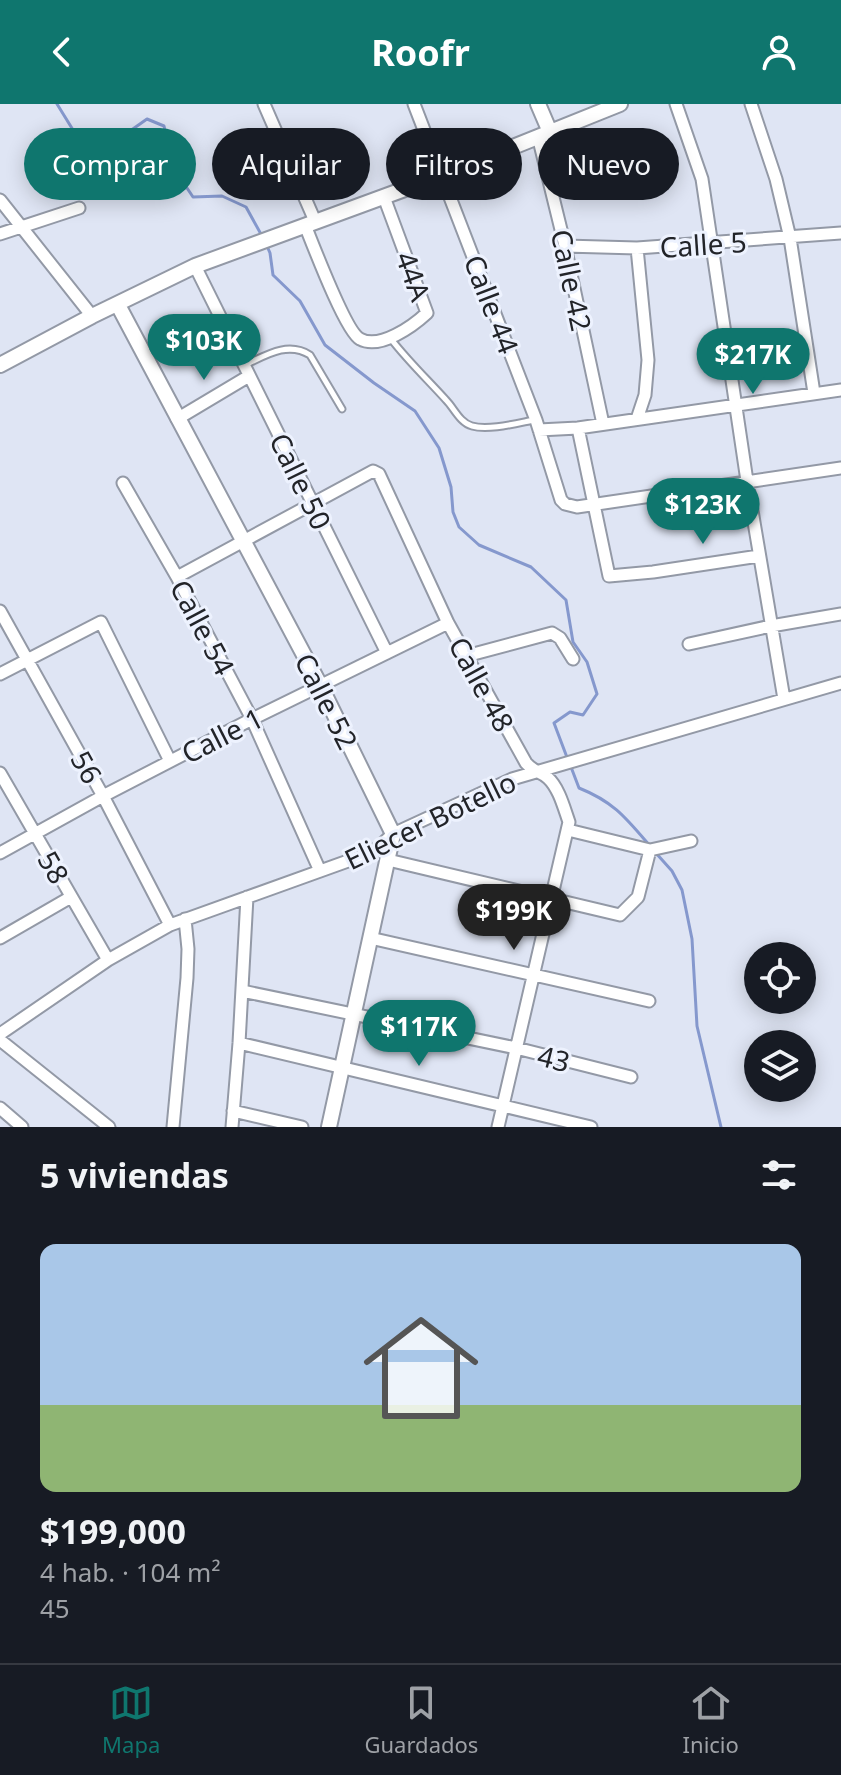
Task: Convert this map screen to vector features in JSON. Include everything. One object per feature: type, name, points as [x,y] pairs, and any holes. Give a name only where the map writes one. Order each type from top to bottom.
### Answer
[{"type":"street","points":[[264,104],[339,306],[356,337],[365,341],[391,339]]},
{"type":"street","name":"Calle 44","points":[[414,104],[424,128]]},
{"type":"street","points":[[538,104],[543,128]]},
{"type":"street","points":[[559,128],[620,104]]},
{"type":"street","points":[[676,104],[702,179],[747,481],[784,699]]},
{"type":"street","points":[[751,104],[776,179],[790,238],[814,393]]},
{"type":"street","points":[[0,365],[195,266],[384,197]]},
{"type":"street","name":"44A","points":[[384,197],[427,313],[391,339]]},
{"type":"street","points":[[0,200],[92,316]]},
{"type":"street","name":"Calle 44","points":[[452,200],[538,425],[561,500],[577,507],[594,504]]},
{"type":"street","name":"Calle 42","points":[[556,200],[603,424]]},
{"type":"street","points":[[0,234],[79,208]]},
{"type":"street","name":"Calle 5","points":[[565,246],[637,248],[841,233]]},
{"type":"street","points":[[637,248],[648,378],[637,419]]},
{"type":"street","name":"Calle 50","points":[[195,266],[387,653]]},
{"type":"street","name":"Calle 52","points":[[118,305],[321,687],[393,834]]},
{"type":"street","points":[[177,419],[247,370]]},
{"type":"street","points":[[538,425],[578,428],[841,390]]},
{"type":"street","points":[[578,428],[609,576],[759,556]]},
{"type":"street","points":[[594,504],[841,468]]},
{"type":"street","name":"Calle 48","points":[[313,503],[373,471],[379,474],[466,656],[526,763],[533,771],[547,777],[556,789],[569,822],[498,1127]]},
{"type":"street","name":"Calle 54","points":[[123,483],[252,719],[320,871]]},
{"type":"street","points":[[177,577],[313,503]]},
{"type":"street","name":"56","points":[[0,611],[103,796],[170,925]]},
{"type":"street","points":[[689,644],[841,614]]},
{"type":"street","points":[[0,674],[101,622],[170,761]]},
{"type":"street","name":"Calle 1","points":[[0,853],[170,761],[448,623]]},
{"type":"street","points":[[466,656],[552,633],[560,638],[573,659]]},
{"type":"street","name":"Eliecer Botello","points":[[0,1034],[108,960],[170,925],[373,852],[393,834],[512,779],[841,683]]},
{"type":"street","name":"58","points":[[0,773],[108,960]]},
{"type":"street","points":[[568,830],[650,850],[691,841]]},
{"type":"street","points":[[329,1127],[393,834]]},
{"type":"street","points":[[388,860],[620,915],[638,897],[650,850]]},
{"type":"street","points":[[0,938],[71,897]]},
{"type":"street","points":[[232,1127],[247,897]]},
{"type":"street","points":[[173,1127],[188,949],[185,919]]},
{"type":"street","points":[[370,938],[649,1001]]},
{"type":"street","name":"43","points":[[242,991],[516,1048],[631,1077]]},
{"type":"street","points":[[0,1040],[109,1127]]},
{"type":"street","points":[[239,1043],[591,1127]]},
{"type":"street","points":[[0,1108],[22,1127]]},
{"type":"street","points":[[233,1111],[302,1127]]},
{"type":"lane","points":[[391,339],[470,426],[538,425]]},
{"type":"lane","points":[[247,370],[273,351],[302,350],[310,355],[342,409]]},
{"type":"waterway","points":[[57,104],[86,151],[113,143],[147,119],[164,126],[173,167],[193,197],[222,196],[246,207],[262,236]]},
{"type":"waterway","points":[[267,246],[273,275],[300,301],[325,345],[415,411],[439,448],[459,527],[479,545],[531,567],[566,600],[573,642],[587,662],[597,694],[583,715],[570,712],[554,723],[568,760]]},
{"type":"waterway","points":[[571,767],[579,788],[611,805],[650,846]]},
{"type":"waterway","points":[[655,852],[672,871],[682,890],[692,939],[697,1026],[721,1127]]}]
